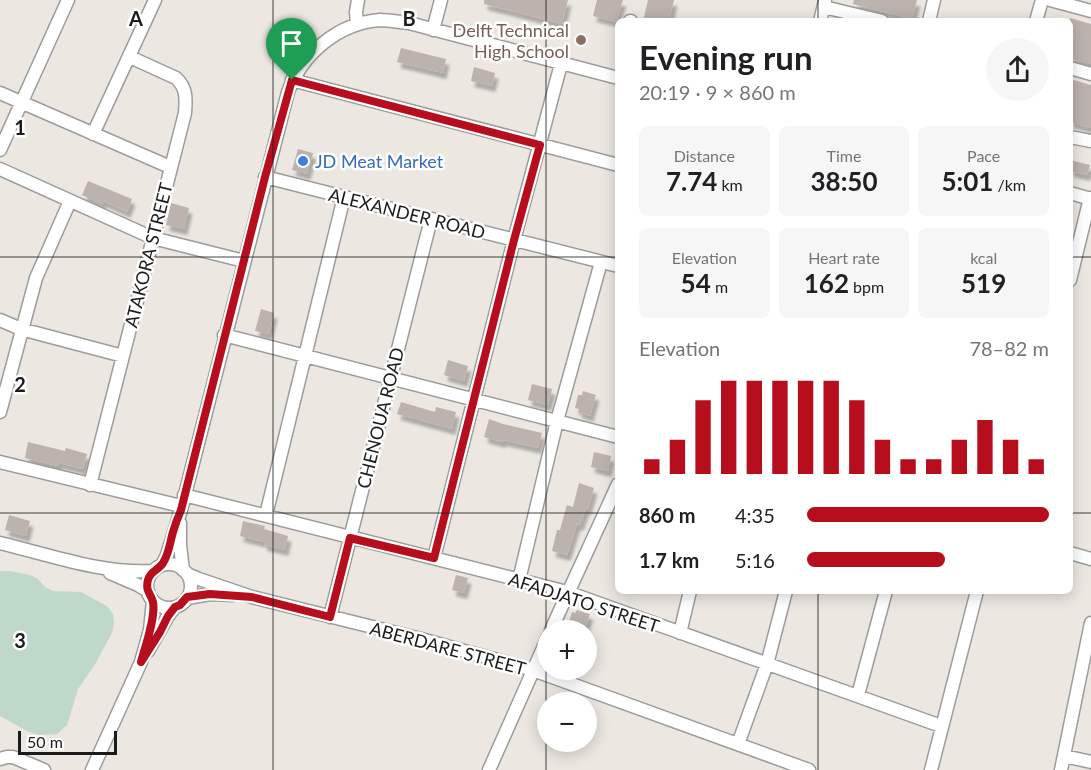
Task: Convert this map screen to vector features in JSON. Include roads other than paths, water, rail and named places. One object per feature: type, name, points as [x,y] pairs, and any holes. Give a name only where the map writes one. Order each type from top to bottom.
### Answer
[{"type":"street","points":[[0,150],[68,0]]},
{"type":"street","points":[[93,134],[155,0]]},
{"type":"street","points":[[357,24],[358,0]]},
{"type":"street","points":[[433,30],[441,0]]},
{"type":"street","points":[[930,18],[934,0]]},
{"type":"street","points":[[1037,18],[1042,0]]},
{"type":"street","points":[[1050,0],[1091,11]]},
{"type":"street","points":[[821,18],[825,3],[872,18]]},
{"type":"street","points":[[141,662],[150,630],[151,596],[148,581],[167,555],[292,80],[306,59],[333,35],[357,24],[381,20],[409,23],[561,64],[615,75]]},
{"type":"street","name":"ATAKORA STREET","points":[[90,485],[185,113],[186,95],[182,83],[130,57]]},
{"type":"street","points":[[434,558],[561,64]]},
{"type":"street","points":[[1073,69],[1091,74]]},
{"type":"street","points":[[292,80],[615,164]]},
{"type":"street","points":[[0,93],[170,167]]},
{"type":"street","points":[[1073,137],[1091,141]]},
{"type":"street","points":[[0,169],[153,238],[244,261]]},
{"type":"street","name":"ALEXANDER ROAD","points":[[265,177],[615,265]]},
{"type":"street","points":[[1073,194],[1090,199],[1073,267]]},
{"type":"street","points":[[266,515],[344,197]]},
{"type":"street","points":[[0,412],[36,278],[70,201]]},
{"type":"street","name":"CHENOUA ROAD","points":[[330,617],[431,219]]},
{"type":"street","points":[[519,580],[558,421],[601,262]]},
{"type":"street","points":[[0,320],[21,329],[123,356]]},
{"type":"street","points":[[224,336],[615,436]]},
{"type":"street","name":"AFADJATO STREET","points":[[0,462],[90,485],[182,504],[266,515],[567,592],[941,726]]},
{"type":"street","points":[[555,620],[615,490]]},
{"type":"street","points":[[182,504],[180,534],[185,572]]},
{"type":"street","points":[[0,543],[93,566],[133,572],[169,564],[176,565],[185,572],[191,587],[187,597],[180,605],[166,608],[159,605],[151,596],[130,581],[93,566]]},
{"type":"street","points":[[1073,554],[1091,559]]},
{"type":"street","name":"ABERDARE STREET","points":[[185,572],[252,597],[421,639],[533,670],[809,770]]},
{"type":"street","name":"ABERDARE STREET","points":[[187,597],[210,594],[252,597]]},
{"type":"street","points":[[680,633],[689,594]]},
{"type":"street","points":[[738,744],[767,664],[785,594]]},
{"type":"street","points":[[858,695],[885,594]]},
{"type":"street","points":[[931,770],[976,594]]},
{"type":"street","points":[[92,770],[141,662],[175,607]]},
{"type":"street","points":[[1061,770],[1091,623]]},
{"type":"street","points":[[489,770],[537,661]]},
{"type":"street","points":[[1064,756],[1091,762]]},
{"type":"street","points":[[0,759],[13,757],[44,770]]},
{"type":"place","name":"Delft Technical High School","points":[[581,40]]},
{"type":"place","name":"JD Meat Market","points":[[303,161]]}]
